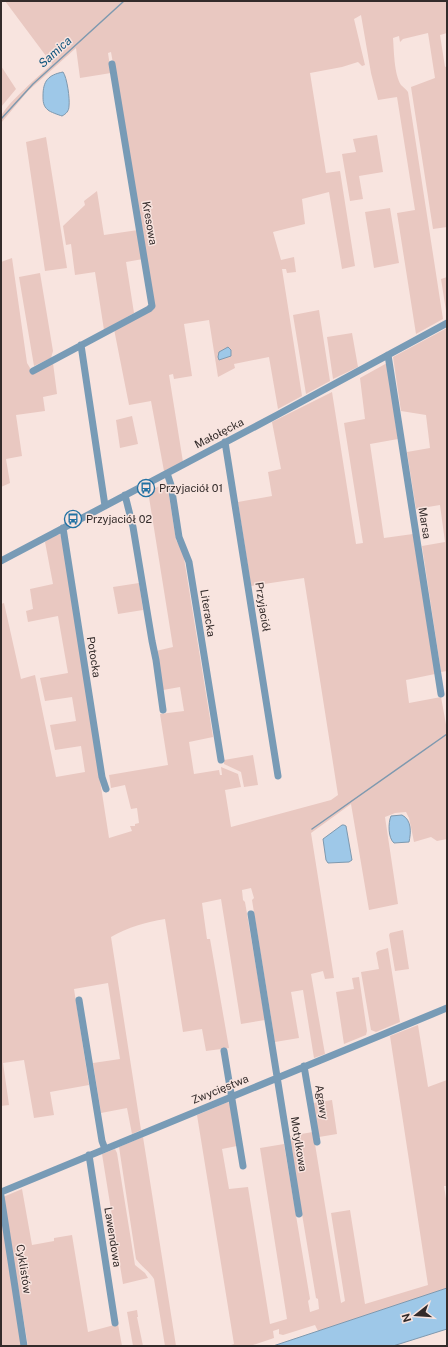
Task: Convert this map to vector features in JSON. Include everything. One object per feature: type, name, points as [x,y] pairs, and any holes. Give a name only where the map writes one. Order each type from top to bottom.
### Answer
[{"type":"street","name":"Kresowa","points":[[33,371],[152,306],[112,64]]},
{"type":"street","name":"Małołęcka","points":[[1,561],[447,323]]},
{"type":"street","points":[[81,345],[105,506]]},
{"type":"street","name":"Marsa","points":[[388,355],[441,694]]},
{"type":"street","name":"Przyjaciół","points":[[225,442],[278,776]]},
{"type":"street","name":"Literacka","points":[[166,473],[171,485],[179,537],[188,562],[221,760]]},
{"type":"street","points":[[125,495],[133,527],[163,710]]},
{"type":"street","name":"Potocka","points":[[63,528],[101,769],[106,789]]},
{"type":"street","name":"Motylkowa","points":[[251,914],[299,1214]]},
{"type":"street","points":[[79,1000],[102,1141],[105,1149]]},
{"type":"street","name":"Zwycięstwa","points":[[1,1192],[447,1008]]},
{"type":"street","points":[[224,1051],[243,1166]]},
{"type":"street","name":"Agawy","points":[[304,1066],[317,1142]]},
{"type":"street","name":"Lawendowa","points":[[89,1155],[115,1323]]},
{"type":"street","name":"Cyklistów","points":[[1,1196],[24,1346]]},
{"type":"shaded area","points":[[5,1],[447,1],[447,33],[440,35],[445,67],[447,66],[447,227],[433,229],[411,87],[435,78],[428,33],[403,39],[400,42],[399,36],[393,38],[397,75],[401,85],[408,92],[443,319],[416,334],[397,213],[415,210],[397,97],[378,100],[371,73],[361,15],[354,19],[365,65],[362,66],[358,62],[342,67],[310,73],[326,173],[340,171],[355,266],[342,269],[329,192],[302,199],[305,224],[273,232],[281,260],[294,257],[296,272],[287,273],[286,269],[282,269],[302,396],[278,409],[269,357],[234,364],[235,368],[218,377],[209,320],[184,324],[192,376],[174,379],[173,374],[169,375],[183,462],[164,471],[151,401],[129,405],[114,329],[155,307],[111,52],[108,53],[111,73],[80,78],[76,48],[28,91],[1,123],[3,112],[8,106],[52,64]]},
{"type":"shaded area","points":[[1,66],[16,89],[1,107]]},
{"type":"shaded area","points":[[377,135],[383,172],[359,176],[363,199],[350,201],[342,154],[356,152],[353,139]]},
{"type":"shaded area","points":[[46,137],[67,268],[45,271],[26,142]]},
{"type":"shaded area","points":[[97,191],[104,235],[138,230],[143,259],[126,262],[134,313],[104,330],[95,272],[75,275],[71,244],[66,245],[63,226],[85,205],[84,201]]},
{"type":"shaded area","points":[[390,208],[399,263],[374,268],[365,212]]},
{"type":"shaded area","points":[[12,258],[27,363],[33,373],[53,363],[57,394],[43,397],[45,411],[16,415],[22,456],[6,459],[10,483],[1,487],[1,262]]},
{"type":"shaded area","points":[[40,273],[53,351],[51,358],[34,366],[19,277]]},
{"type":"shaded area","points":[[447,277],[447,317],[441,279]]},
{"type":"shaded area","points":[[319,310],[330,381],[306,394],[293,315]]},
{"type":"shaded area","points":[[447,328],[447,671],[441,672],[422,546],[445,542],[440,505],[416,509],[407,452],[430,448],[426,415],[401,411],[393,357]]},
{"type":"shaded area","points":[[352,333],[358,367],[333,379],[327,337]]},
{"type":"shaded area","points":[[387,363],[398,439],[370,444],[384,538],[413,534],[435,674],[406,680],[409,703],[441,697],[447,730],[447,839],[437,841],[431,837],[414,842],[409,818],[406,812],[395,813],[385,817],[398,904],[369,910],[351,804],[311,833],[334,978],[325,979],[323,971],[311,974],[325,1054],[314,1058],[303,990],[291,992],[299,1038],[275,1042],[252,900],[254,898],[251,888],[242,890],[243,900],[245,902],[265,1020],[241,1024],[221,899],[202,903],[207,939],[210,939],[229,1048],[206,1051],[202,1029],[183,1032],[165,919],[137,925],[111,937],[141,1130],[132,1134],[127,1108],[101,1113],[93,1063],[120,1059],[108,983],[74,989],[89,1085],[50,1092],[54,1115],[34,1118],[24,1060],[3,1063],[9,1105],[1,1106],[1,604],[4,603],[21,679],[35,675],[56,777],[85,772],[81,746],[55,750],[50,725],[76,721],[72,697],[45,701],[40,678],[68,673],[58,616],[28,622],[26,611],[33,609],[30,589],[53,584],[45,542],[53,536],[60,534],[63,542],[109,838],[132,831],[130,826],[135,826],[135,824],[139,823],[137,808],[131,809],[125,785],[111,788],[109,775],[168,765],[160,714],[184,711],[180,687],[163,690],[156,651],[173,647],[148,491],[167,483],[176,540],[183,552],[213,737],[189,742],[194,774],[219,770],[220,775],[222,775],[221,767],[238,774],[241,787],[225,790],[231,827],[331,800],[338,795],[304,578],[251,586],[238,502],[272,496],[268,472],[281,469],[272,422],[332,392],[356,544],[363,543],[344,423],[365,419],[360,378]]},
{"type":"shaded area","points":[[132,416],[138,444],[120,448],[116,420]]},
{"type":"shaded area","points":[[139,583],[143,610],[118,614],[113,587]]},
{"type":"shaded area","points":[[253,755],[258,785],[244,787],[241,772],[224,764],[224,760]]},
{"type":"shaded area","points":[[403,930],[409,969],[395,971],[389,935],[390,933]]},
{"type":"shaded area","points":[[388,948],[400,1022],[376,1032],[371,1030],[361,972],[379,969],[376,953]]},
{"type":"shaded area","points":[[359,977],[367,1031],[366,1035],[344,1044],[336,992],[354,989],[352,978]]},
{"type":"shaded area","points":[[418,1025],[428,1087],[447,1080],[447,1186],[444,1186],[447,1205],[447,1288],[318,1331],[315,1325],[283,1335],[279,1334],[279,1329],[273,1331],[274,1338],[250,1346],[228,1346],[234,1344],[197,1115],[228,1102],[231,1103],[237,1146],[222,1149],[229,1189],[248,1187],[270,1324],[287,1319],[260,1148],[284,1144],[310,1299],[308,1301],[310,1312],[319,1309],[289,1136],[313,1132],[341,1303],[345,1301],[331,1213],[350,1210],[365,1304],[428,1285],[390,1036]]},
{"type":"shaded area","points":[[332,1100],[337,1134],[319,1137],[313,1103]]},
{"type":"shaded area","points":[[143,1137],[176,1346],[165,1346],[154,1279],[136,1259],[119,1147]]},
{"type":"shaded area","points":[[115,1149],[117,1153],[135,1265],[145,1273],[148,1278],[123,1284],[102,1154]]},
{"type":"shaded area","points":[[22,1189],[32,1245],[54,1241],[54,1238],[72,1235],[88,1332],[118,1324],[122,1346],[28,1346],[3,1197]]},
{"type":"shaded area","points":[[1,1212],[23,1346],[2,1346]]},
{"type":"shaded area","points":[[137,1310],[143,1346],[133,1346],[127,1312]]},
{"type":"water","points":[[63,72],[69,93],[69,108],[68,111],[62,116],[51,112],[45,107],[43,91],[45,83],[50,77]]},
{"type":"water","points":[[228,347],[231,350],[231,356],[219,360],[219,352]]},
{"type":"water","points":[[402,815],[408,820],[409,823],[409,842],[394,843],[390,834],[390,819],[391,816]]},
{"type":"water","points":[[342,825],[346,826],[352,860],[349,862],[328,863],[326,860],[323,839]]},
{"type":"water","points":[[447,1288],[447,1329],[393,1346],[273,1346]]},
{"type":"waterway","name":"Samica","points":[[1,119],[33,84],[124,1]]},
{"type":"waterway","points":[[312,829],[447,734]]},
{"type":"place","name":"Przyjaciół 01","points":[[146,488]]},
{"type":"place","name":"Przyjaciół 02","points":[[73,519]]}]
